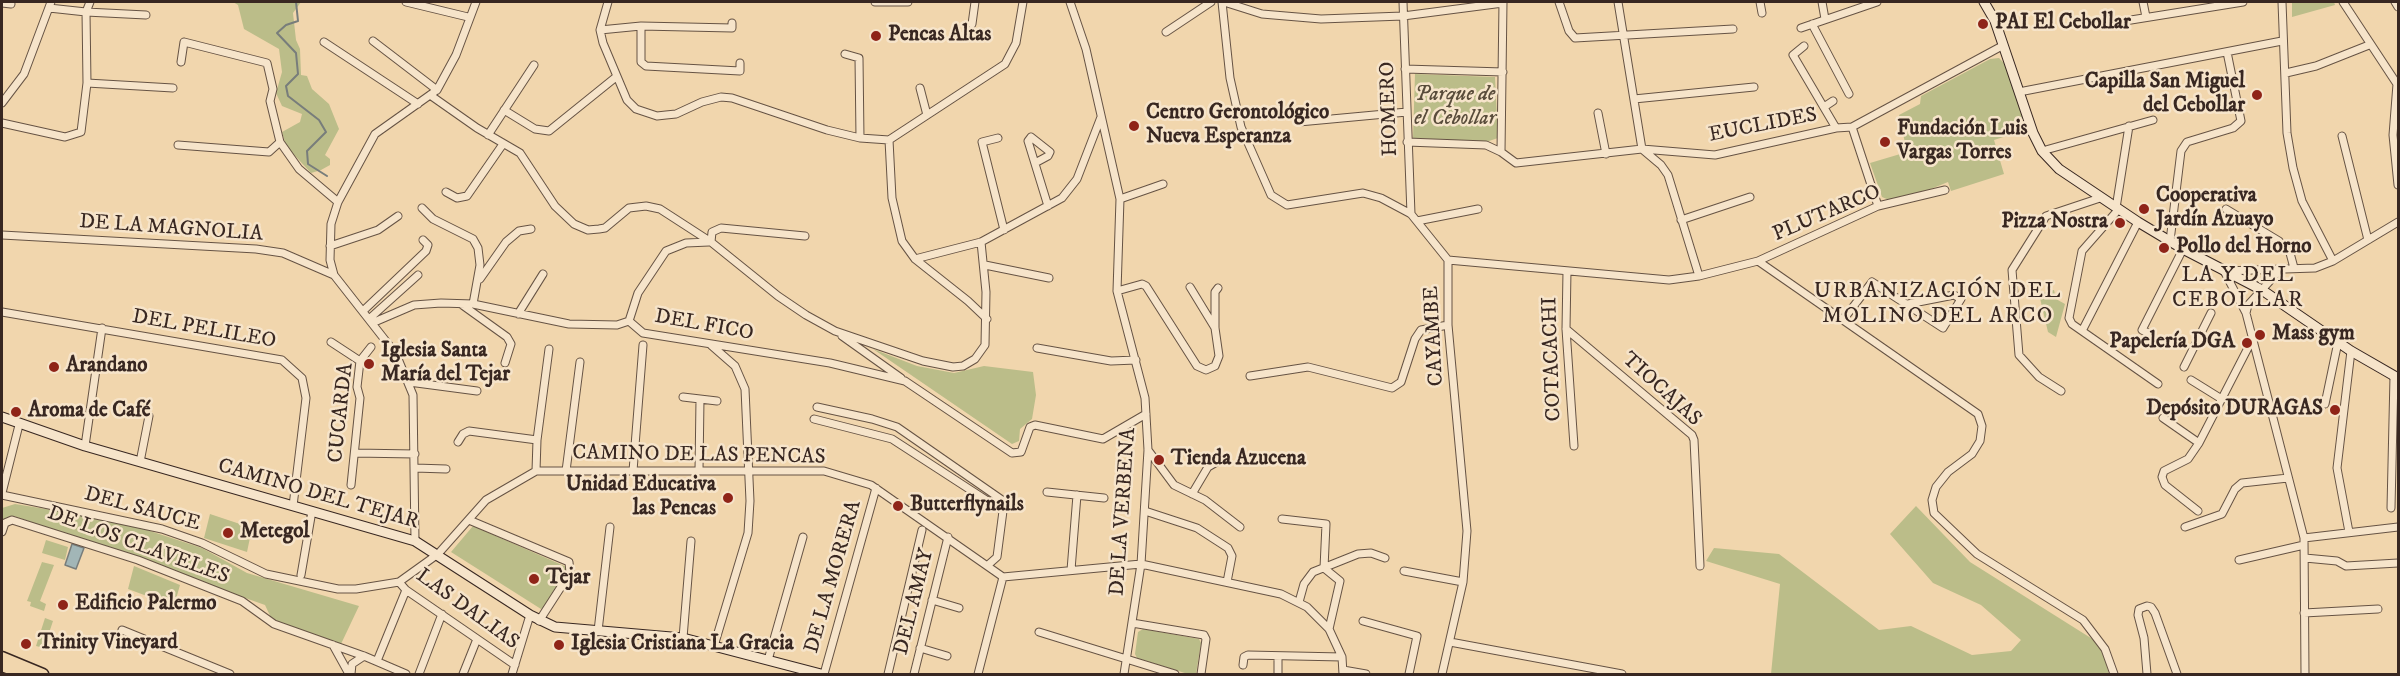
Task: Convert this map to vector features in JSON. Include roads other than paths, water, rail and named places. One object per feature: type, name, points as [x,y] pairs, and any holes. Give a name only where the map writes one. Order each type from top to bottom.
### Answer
[{"type":"main road","points":[[2,657],[43,675]]},
{"type":"main road","points":[[2,666],[23,675]]},
{"type":"street","points":[[2,123],[65,137],[81,132],[84,124],[87,83],[86,12],[90,2]]},
{"type":"street","points":[[406,2],[468,16]]},
{"type":"street","points":[[415,541],[414,405],[409,382],[396,354],[334,275],[330,246],[331,224],[338,202],[375,134],[437,90],[459,49],[468,16],[476,2]]},
{"type":"street","points":[[608,2],[600,30],[605,53],[630,105],[644,113],[657,116],[676,114],[702,102],[721,97],[732,98],[806,124],[860,138],[889,140],[1005,64],[1016,43],[1023,2]]},
{"type":"street","points":[[875,2],[908,2]]},
{"type":"street","points":[[972,24],[975,2]]},
{"type":"street","name":"DE LA VERBENA","points":[[1070,2],[1086,49],[1120,199],[1117,291],[1143,381],[1146,414],[1148,450],[1141,564],[1124,675]]},
{"type":"street","points":[[1166,32],[1211,2]]},
{"type":"street","points":[[1223,2],[1262,14],[1284,17],[1403,16],[1503,2],[1501,152]]},
{"type":"street","name":"CAYAMBE","points":[[1223,2],[1230,78],[1241,127],[1270,195],[1287,205],[1363,194],[1381,198],[1411,214],[1448,261],[1448,325],[1467,531],[1463,582],[1442,675]]},
{"type":"street","name":"HOMERO","points":[[1403,2],[1411,214]]},
{"type":"street","points":[[1559,2],[1569,31],[1575,38],[1733,28]]},
{"type":"street","points":[[1448,261],[1669,280],[1699,276],[1668,175],[1661,165],[1642,149],[1618,2]]},
{"type":"street","points":[[1760,2],[1762,13]]},
{"type":"street","points":[[1822,2],[1825,19]]},
{"type":"street","points":[[1801,28],[1877,2]]},
{"type":"street","points":[[1984,2],[1995,21],[2002,46],[2042,151],[2059,169],[2117,209],[2183,249],[2262,290],[2338,342],[2396,377],[2391,508]]},
{"type":"street","points":[[2143,2],[2146,17]]},
{"type":"street","points":[[2132,20],[2243,2]]},
{"type":"street","points":[[2282,2],[2287,133],[2293,168],[2302,201],[2333,261]]},
{"type":"street","points":[[2343,2],[2369,45],[2398,85],[2393,135],[2398,184]]},
{"type":"street","points":[[2395,2],[2398,7]]},
{"type":"street","points":[[2,3],[11,4]]},
{"type":"street","points":[[2,103],[24,74],[50,5],[86,12],[146,15]]},
{"type":"street","points":[[600,30],[641,26],[732,28],[732,23]]},
{"type":"street","points":[[1812,24],[1848,94]]},
{"type":"street","points":[[641,26],[641,62],[646,66],[740,71],[740,63]]},
{"type":"street","points":[[373,41],[437,90]]},
{"type":"street","points":[[2019,92],[2282,41]]},
{"type":"street","points":[[181,62],[184,42],[267,63],[273,89],[270,101],[280,142],[299,169],[338,202]]},
{"type":"street","points":[[324,42],[418,104]]},
{"type":"street","points":[[2286,74],[2316,66],[2369,45]]},
{"type":"street","points":[[1804,46],[1793,55],[1836,128]]},
{"type":"street","name":"EUCLIDES","points":[[1407,142],[1485,145],[1501,152],[1516,163],[1642,149],[1715,155],[1836,128],[1852,127],[2002,46]]},
{"type":"street","points":[[2170,241],[2181,151],[2187,142],[2239,125],[2240,109],[2227,52]]},
{"type":"street","points":[[845,54],[859,58],[860,138]]},
{"type":"street","points":[[488,135],[534,65]]},
{"type":"street","points":[[1405,69],[1503,72]]},
{"type":"street","points":[[504,110],[535,129],[549,131],[616,77]]},
{"type":"street","points":[[87,83],[173,88]]},
{"type":"street","points":[[1634,99],[1754,87]]},
{"type":"street","points":[[920,88],[927,115]]},
{"type":"street","points":[[430,95],[525,158],[555,206],[579,227],[588,230],[605,228],[629,208],[646,206],[670,213],[711,242],[778,296],[835,331],[905,381]]},
{"type":"street","points":[[1824,107],[1833,101]]},
{"type":"street","points":[[1299,122],[1407,112]]},
{"type":"street","points":[[1598,113],[1606,154]]},
{"type":"street","points":[[915,259],[981,242],[1062,198],[1077,179],[1101,117]]},
{"type":"street","points":[[2042,151],[2153,120]]},
{"type":"street","points":[[2129,126],[2117,209],[2082,251],[2069,318],[2072,324],[2158,384]]},
{"type":"street","points":[[1852,127],[1878,206]]},
{"type":"street","points":[[2342,136],[2368,240]]},
{"type":"street","points":[[998,138],[982,142],[1004,230]]},
{"type":"street","points":[[889,140],[892,198],[902,241],[915,259],[987,319]]},
{"type":"street","points":[[178,145],[269,152],[280,142]]},
{"type":"street","points":[[447,192],[458,198],[467,196],[503,144]]},
{"type":"street","points":[[1035,163],[1048,206]]},
{"type":"street","points":[[1120,199],[1163,184]]},
{"type":"street","name":"PLUTARCO","points":[[1699,276],[1758,261],[1878,206],[1945,190]]},
{"type":"street","points":[[1681,220],[1750,197]]},
{"type":"street","points":[[2061,391],[2039,377],[2019,355],[2012,270],[2014,263],[2046,216],[2100,198]]},
{"type":"street","points":[[422,208],[433,219],[473,239],[478,248],[480,265],[473,304]]},
{"type":"street","points":[[1418,221],[1478,209]]},
{"type":"street","points":[[2226,209],[2279,241],[2290,253],[2294,268]]},
{"type":"street","points":[[330,246],[378,230],[398,216]]},
{"type":"street","points":[[2082,331],[2138,222]]},
{"type":"street","points":[[2224,271],[2270,268],[2279,271],[2315,268],[2333,261],[2398,222]]},
{"type":"street","points":[[711,242],[712,232],[721,228],[805,236]]},
{"type":"street","points":[[477,284],[506,242],[519,231],[531,230]]},
{"type":"street","name":"DE LA MAGNOLIA","points":[[2,235],[256,249],[283,254],[334,275]]},
{"type":"street","points":[[363,311],[426,251],[428,245],[423,240]]},
{"type":"street","points":[[629,321],[638,293],[666,251],[686,243],[711,242]]},
{"type":"street","points":[[835,331],[923,361],[953,367],[970,363],[981,352],[987,338],[985,266],[981,242]]},
{"type":"street","points":[[2148,333],[2142,330],[2183,249]]},
{"type":"street","points":[[1758,261],[1978,414],[1982,426],[1980,441],[1972,454],[1948,472],[1936,488],[1932,500],[1934,513],[1977,554],[2083,620],[2105,649],[2114,675]]},
{"type":"street","points":[[985,266],[1049,278]]},
{"type":"street","name":"COTACACHI","points":[[1567,271],[1566,329],[1574,446]]},
{"type":"street","points":[[2224,271],[2246,313],[2251,342],[2304,541],[2306,675]]},
{"type":"street","points":[[2246,313],[2248,305],[2279,271]]},
{"type":"street","points":[[518,314],[543,274]]},
{"type":"street","points":[[371,321],[418,275]]},
{"type":"street","points":[[1843,320],[1872,282],[1943,328],[1961,299],[1954,295],[1908,304]]},
{"type":"street","points":[[1117,291],[1142,284],[1146,286],[1201,369],[1211,368],[1219,359],[1215,327],[1215,292],[1218,288]]},
{"type":"street","points":[[1190,287],[1215,327]]},
{"type":"street","points":[[461,304],[507,337],[511,344],[505,363]]},
{"type":"street","name":"DEL FICO","points":[[371,321],[414,305],[461,304],[473,304],[569,324],[617,325],[629,321],[643,333],[838,365],[905,381],[1017,454],[1021,452],[1032,426],[1106,438],[1146,414]]},
{"type":"street","name":"DEL PELILEO","points":[[2,312],[282,360],[302,378],[306,399],[293,506]]},
{"type":"street","points":[[2184,367],[2211,313]]},
{"type":"street","points":[[1250,376],[1308,367],[1392,388],[1401,382],[1415,339],[1421,330],[1448,325]]},
{"type":"street","points":[[85,446],[102,328]]},
{"type":"street","name":"TIOCAJAS","points":[[1566,329],[1692,435],[1700,566]]},
{"type":"street","points":[[331,342],[360,361]]},
{"type":"street","points":[[2199,511],[2164,483],[2164,471],[2188,459],[2199,443],[2220,398],[2251,342]]},
{"type":"street","points":[[2325,405],[2338,342]]},
{"type":"street","points":[[709,343],[729,359],[745,389],[748,469],[748,533],[714,646]]},
{"type":"street","points":[[633,471],[643,345]]},
{"type":"street","name":"CUCARDA","points":[[351,485],[360,361],[371,347]]},
{"type":"street","points":[[1037,348],[1111,361],[1136,360]]},
{"type":"street","points":[[438,554],[486,500],[536,471],[537,440],[549,349]]},
{"type":"street","points":[[2349,532],[2337,468],[2352,351]]},
{"type":"street","points":[[566,471],[580,362]]},
{"type":"street","points":[[2191,380],[2220,398]]},
{"type":"street","points":[[409,382],[477,391]]},
{"type":"street","points":[[683,397],[717,401]]},
{"type":"street","points":[[699,470],[700,399]]},
{"type":"street","points":[[817,407],[872,418],[897,427],[1005,502],[1007,509],[1003,511],[997,557],[988,566]]},
{"type":"street","points":[[140,462],[149,416]]},
{"type":"street","name":"CAMINO DEL TEJAR","points":[[2,417],[19,425],[85,446],[415,541],[539,621],[569,630],[682,638],[822,675]]},
{"type":"street","points":[[2163,418],[2199,443]]},
{"type":"street","points":[[814,419],[892,439],[1003,511]]},
{"type":"street","points":[[2,494],[19,425]]},
{"type":"street","points":[[458,442],[469,431],[537,440]]},
{"type":"street","points":[[1148,450],[1174,485],[1205,500],[1240,527]]},
{"type":"street","points":[[355,453],[415,454]]},
{"type":"street","points":[[1192,494],[1208,467],[1220,460]]},
{"type":"street","points":[[415,468],[446,469]]},
{"type":"street","name":"CAMINO DE LAS PENCAS","points":[[536,471],[748,469],[824,471],[848,476],[876,488],[1003,577]]},
{"type":"street","points":[[2185,527],[2222,514],[2231,493],[2242,483],[2288,478]]},
{"type":"street","name":"DE LA MORERA","points":[[822,675],[876,488]]},
{"type":"street","points":[[1047,492],[1104,498]]},
{"type":"street","name":"DEL SAUCE","points":[[2,494],[162,529],[202,543],[266,574],[292,581],[356,590],[399,582],[438,554]]},
{"type":"street","points":[[1071,570],[1077,495]]},
{"type":"street","points":[[1144,510],[1197,528],[1227,548],[1232,556],[1227,582]]},
{"type":"street","points":[[301,575],[312,511]]},
{"type":"street","points":[[1282,519],[1326,524],[1324,568]]},
{"type":"street","name":"DE LOS CLAVELES","points":[[2,532],[5,523],[12,520],[138,560],[242,601],[274,624],[333,645]]},
{"type":"street","points":[[469,520],[569,562],[570,573],[539,621]]},
{"type":"street","points":[[2239,560],[2304,541],[2398,526]]},
{"type":"street","points":[[598,631],[610,527]]},
{"type":"street","points":[[888,675],[922,530]]},
{"type":"street","points":[[768,660],[803,537]]},
{"type":"street","name":"DEL AMAY","points":[[914,675],[948,537]]},
{"type":"street","points":[[682,638],[691,541]]},
{"type":"street","points":[[1299,602],[1308,575],[1365,553],[1385,558]]},
{"type":"street","points":[[2305,558],[2337,561],[2346,566],[2398,563]]},
{"type":"street","points":[[978,675],[1003,577],[1141,564],[1281,594],[1299,602],[1329,629],[1342,657],[1343,672],[1366,675]]},
{"type":"street","points":[[1324,568],[1340,581],[1329,629]]},
{"type":"street","points":[[1404,571],[1463,582]]},
{"type":"street","name":"LAS DALIAS","points":[[399,582],[406,590],[515,665]]},
{"type":"street","points":[[377,661],[406,590]]},
{"type":"street","points":[[932,600],[959,608]]},
{"type":"street","points":[[2147,675],[2144,638],[2138,615],[2144,606],[2151,607],[2155,613],[2177,675]]},
{"type":"street","points":[[2304,614],[2378,609]]},
{"type":"street","points":[[419,675],[442,614]]},
{"type":"street","points":[[512,675],[530,615]]},
{"type":"street","points":[[1363,621],[1417,636],[1409,675]]},
{"type":"street","points":[[1132,623],[1204,635],[1206,639],[1202,675]]},
{"type":"street","points":[[122,630],[230,675]]},
{"type":"street","points":[[1039,632],[1175,675]]},
{"type":"street","points":[[463,675],[477,639]]},
{"type":"street","points":[[1450,642],[1622,675]]},
{"type":"street","points":[[333,645],[377,661],[406,675]]},
{"type":"street","points":[[333,645],[350,675]]},
{"type":"street","points":[[920,648],[947,656]]},
{"type":"street","points":[[1243,665],[1244,657],[1248,654],[1342,657]]},
{"type":"street","points":[[350,675],[352,664],[364,656]]},
{"type":"street","points":[[1278,656],[1278,675]]},
{"type":"waterway","points":[[296,2],[298,21],[286,25],[277,33],[296,53],[298,74],[286,86],[288,96],[319,120],[326,132],[307,151],[308,164],[327,176]]},
{"type":"place","name":"PAI El Cebollar","points":[[1983,24]]},
{"type":"place","name":"Pencas Altas","points":[[876,36]]},
{"type":"place","name":"Capilla San Miguel del Cebollar","points":[[2257,95]]},
{"type":"place","name":"Centro Gerontológico Nueva Esperanza","points":[[1134,126]]},
{"type":"place","name":"Fundación Luis Vargas Torres","points":[[1885,142]]},
{"type":"place","name":"Cooperativa Jardín Azuayo","points":[[2144,209]]},
{"type":"place","name":"Pizza Nostra","points":[[2120,223]]},
{"type":"place","name":"Pollo del Horno","points":[[2164,248]]},
{"type":"place","name":"Mass gym","points":[[2260,335]]},
{"type":"place","name":"Papelería DGA","points":[[2247,343]]},
{"type":"place","name":"Iglesia Santa María del Tejar","points":[[369,364]]},
{"type":"place","name":"Arandano","points":[[54,367]]},
{"type":"place","name":"Depósito DURAGAS","points":[[2335,410]]},
{"type":"place","name":"Aroma de Café","points":[[16,412]]},
{"type":"place","name":"Tienda Azucena","points":[[1159,460]]},
{"type":"place","name":"Unidad Educativa las Pencas","points":[[728,498]]},
{"type":"place","name":"Butterflynails","points":[[898,506]]},
{"type":"place","name":"Metegol","points":[[228,533]]},
{"type":"place","name":"Tejar","points":[[534,579]]},
{"type":"place","name":"Edificio Palermo","points":[[63,605]]},
{"type":"place","name":"Trinity Vineyard","points":[[26,644]]},
{"type":"place","name":"Iglesia Cristiana La Gracia","points":[[559,645]]},
{"type":"district","name":"LA Y DEL CEBOLLAR","points":[[2238,288]]},
{"type":"district","name":"URBANIZACIÓN DEL MOLINO DEL ARCO","points":[[1938,304]]},
{"type":"park label","name":"Parque de el Cebollar","points":[[1455,108]]}]
